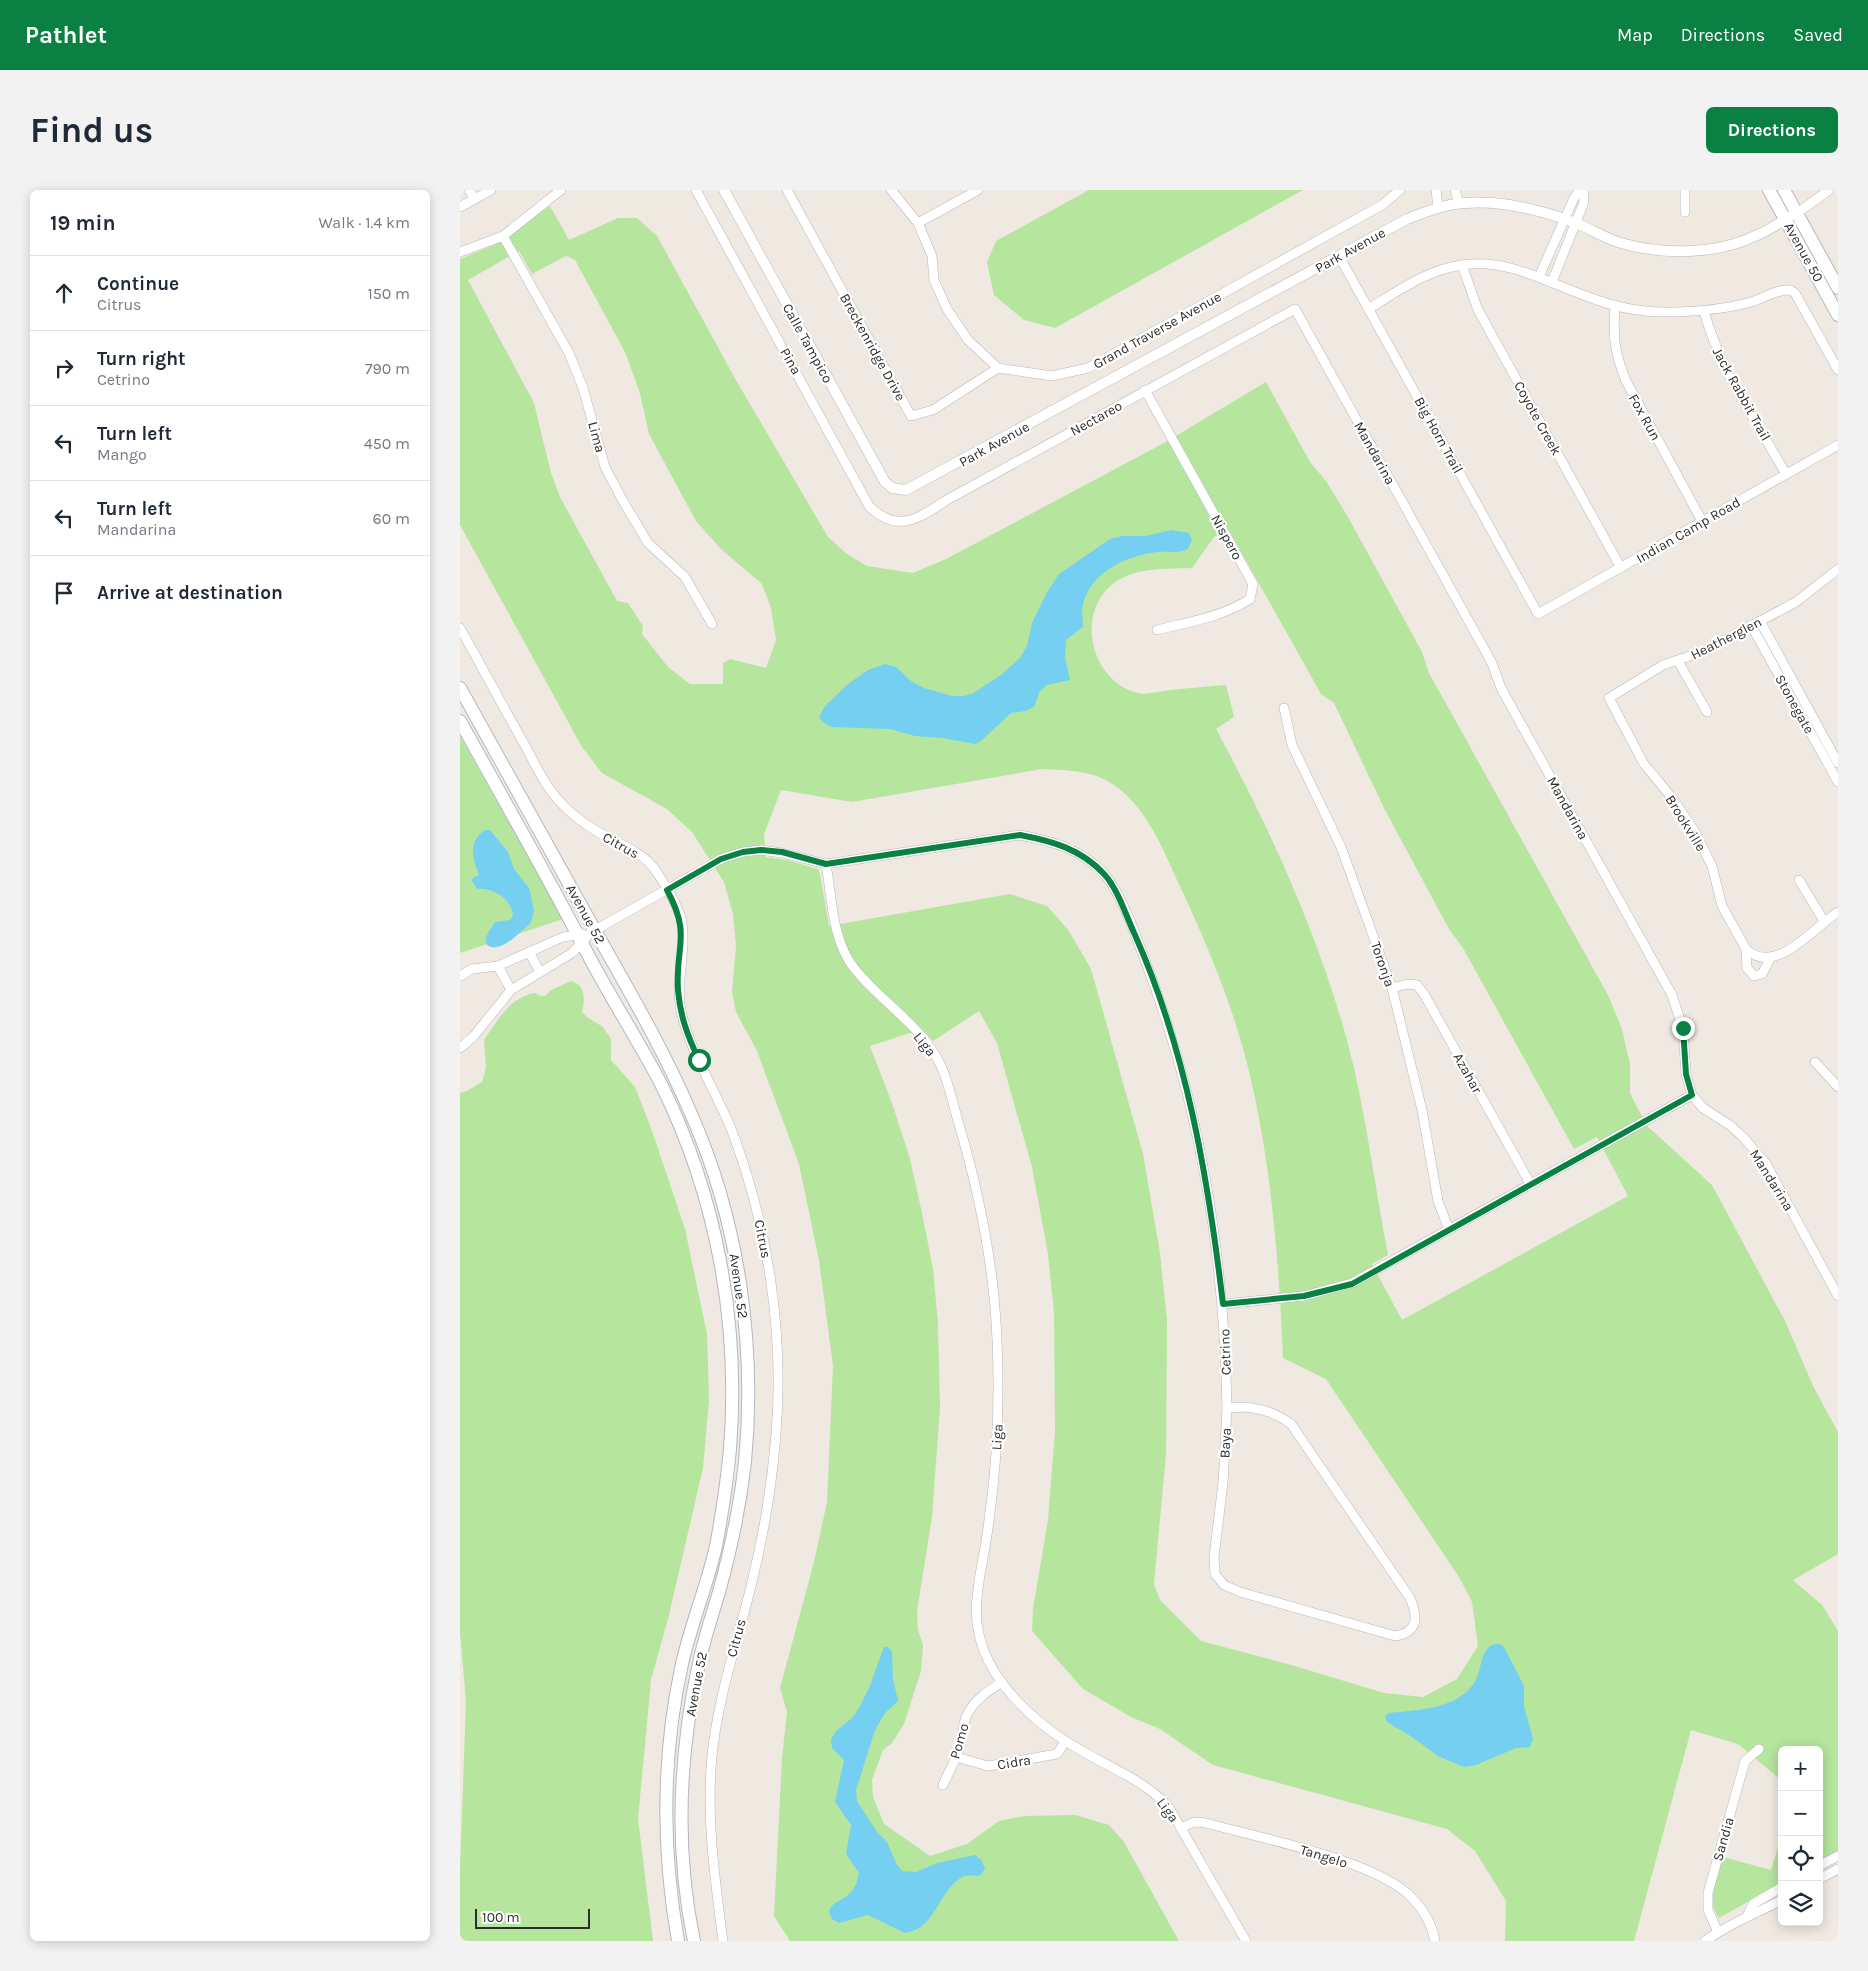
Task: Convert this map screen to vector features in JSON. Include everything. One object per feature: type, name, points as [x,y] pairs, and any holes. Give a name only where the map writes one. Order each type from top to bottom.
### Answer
[{"type":"main road","name":"Avenue 50","points":[[1769,190],[1791,216],[1838,288]]},
{"type":"main road","name":"Avenue 50","points":[[1784,190],[1791,216],[1838,315]]},
{"type":"main road","name":"Avenue 52","points":[[460,688],[586,935],[686,1141],[713,1226],[728,1310],[733,1400],[724,1499],[715,1546],[682,1667],[669,1752],[666,1799],[668,1853],[672,1906],[678,1941]]},
{"type":"main road","name":"Avenue 52","points":[[460,721],[586,935],[680,1087],[709,1160],[734,1252],[746,1336],[748,1418],[742,1490],[728,1558],[699,1660],[683,1768],[682,1850],[694,1941]]},
{"type":"street","points":[[469,190],[474,199]]},
{"type":"street","points":[[460,207],[491,190]]},
{"type":"street","points":[[460,252],[503,236],[561,190]]},
{"type":"street","name":"Pina","points":[[696,190],[869,506],[880,517],[896,522]]},
{"type":"street","name":"Calle Tampico","points":[[724,190],[885,482],[898,490]]},
{"type":"street","name":"Breckenridge Drive","points":[[787,190],[911,416],[932,410],[998,368]]},
{"type":"street","points":[[891,190],[918,223],[932,256],[934,280],[947,309],[968,340],[998,368]]},
{"type":"street","points":[[918,223],[978,190]]},
{"type":"street","name":"Grand Traverse Avenue","points":[[998,368],[1052,376],[1088,368],[1382,205],[1400,190]]},
{"type":"street","points":[[1436,190],[1438,208]]},
{"type":"street","points":[[1456,190],[1460,204]]},
{"type":"street","points":[[1539,277],[1581,190]]},
{"type":"street","points":[[1552,282],[1584,202],[1581,190]]},
{"type":"street","points":[[1685,190],[1685,212]]},
{"type":"street","name":"Park Avenue","points":[[898,490],[906,490],[924,483],[1407,219],[1438,208],[1460,204],[1524,206],[1576,223],[1620,243],[1652,250],[1692,251],[1726,246],[1754,237],[1791,216],[1829,190]]},
{"type":"street","name":"Lima","points":[[503,236],[568,353],[583,388],[606,467],[623,501],[648,543],[686,577],[712,624]]},
{"type":"street","name":"Big Horn Trail","points":[[1339,256],[1370,308],[1538,614]]},
{"type":"street","points":[[1370,308],[1431,274],[1462,265],[1484,264],[1512,268],[1586,296],[1636,311],[1704,311],[1750,302],[1785,290],[1794,292],[1838,370]]},
{"type":"street","name":"Coyote Creek","points":[[1462,265],[1478,310],[1621,568]]},
{"type":"street","name":"Fox Run","points":[[1616,305],[1613,338],[1623,374],[1702,522]]},
{"type":"street","name":"Nectareo","points":[[896,522],[912,520],[929,512],[954,496],[1295,309]]},
{"type":"street","name":"Mandarina","points":[[1295,309],[1492,663],[1501,688],[1672,995],[1683,1028],[1686,1074],[1692,1095],[1703,1108],[1731,1126],[1744,1138],[1766,1164],[1838,1296]]},
{"type":"street","name":"Jack Rabbit Trail","points":[[1704,311],[1715,345],[1728,371],[1786,474]]},
{"type":"street","name":"Nispero","points":[[1146,390],[1253,584],[1250,599],[1240,605],[1217,616],[1157,630]]},
{"type":"street","name":"Indian Camp Road","points":[[1538,614],[1838,445]]},
{"type":"street","name":"Heatherglen","points":[[1608,698],[1663,665],[1702,652],[1796,602],[1838,569]]},
{"type":"street","name":"Stonegate","points":[[1756,623],[1824,748],[1838,782]]},
{"type":"street","name":"Citrus","points":[[460,628],[550,791],[580,820],[642,856],[654,866],[677,908],[682,923],[678,988],[680,1010],[687,1035],[719,1099],[732,1131],[752,1191],[772,1292],[779,1384],[777,1429],[766,1523],[722,1692],[712,1758],[710,1816],[723,1941]]},
{"type":"street","points":[[1678,661],[1706,712]]},
{"type":"street","name":"Brookville","points":[[1608,698],[1644,764],[1673,799],[1695,832],[1712,866],[1722,906],[1749,952],[1747,968],[1754,976],[1762,974],[1771,957]]},
{"type":"street","name":"Toronja","points":[[1284,708],[1292,745],[1342,847],[1392,988],[1422,1110],[1438,1201],[1449,1230]]},
{"type":"street","name":"Stonegate","points":[[1824,748],[1838,763]]},
{"type":"street","name":"Cetrino","points":[[586,935],[721,859],[743,852],[761,850],[782,852],[826,864],[1020,835],[1050,840],[1077,852],[1105,875],[1121,903],[1153,981],[1174,1040],[1192,1107],[1212,1214],[1223,1304],[1227,1408]]},
{"type":"street","name":"Liga","points":[[826,864],[837,934],[853,967],[926,1042],[938,1060],[954,1105],[977,1195],[994,1296],[998,1412],[987,1535],[975,1607],[981,1644],[1002,1682],[1032,1715],[1065,1742],[1137,1779],[1152,1790],[1168,1806],[1246,1941]]},
{"type":"street","points":[[1799,880],[1824,921]]},
{"type":"street","points":[[1749,952],[1759,957],[1771,957],[1802,941],[1824,921],[1838,912]]},
{"type":"street","points":[[460,976],[472,969],[498,966],[562,937],[586,935]]},
{"type":"street","points":[[460,1048],[474,1036],[510,990],[572,953],[586,935]]},
{"type":"street","points":[[529,952],[540,972]]},
{"type":"street","points":[[498,966],[510,990]]},
{"type":"street","name":"Azahar","points":[[1392,988],[1407,984],[1417,985],[1424,994],[1531,1185]]},
{"type":"street","points":[[1815,1062],[1838,1086]]},
{"type":"street","points":[[1223,1304],[1304,1296],[1352,1284],[1692,1095]]},
{"type":"street","name":"Baya","points":[[1227,1408],[1260,1408],[1276,1414],[1292,1424],[1410,1598],[1416,1611],[1413,1628],[1407,1634],[1395,1636],[1224,1586],[1215,1574],[1214,1558],[1223,1483],[1227,1408]]},
{"type":"street","name":"Pomo","points":[[943,1785],[962,1741],[962,1727],[968,1712],[980,1698],[1002,1682]]},
{"type":"street","name":"Cidra","points":[[956,1757],[988,1766],[1057,1754],[1065,1742]]},
{"type":"street","name":"Sandia","points":[[1718,1932],[1708,1910],[1708,1893],[1745,1761],[1759,1749]]},
{"type":"street","name":"Tangelo","points":[[1181,1828],[1194,1822],[1206,1822],[1362,1867],[1394,1883],[1412,1897],[1426,1916],[1435,1941]]},
{"type":"street","points":[[1823,1864],[1838,1856]]},
{"type":"street","points":[[1823,1877],[1838,1869]]},
{"type":"street","points":[[1705,1941],[1748,1914],[1754,1904],[1778,1889]]},
{"type":"street","points":[[1748,1914],[1757,1914],[1778,1902]]},
{"type":"green space","points":[[1089,190],[1303,190],[1055,328],[1024,320],[994,295],[987,262],[996,241]]},
{"type":"green space","points":[[550,206],[569,240],[618,218],[637,218],[657,236],[737,382],[828,537],[847,554],[867,566],[913,573],[946,559],[1164,443],[1266,382],[1310,462],[1326,481],[1348,517],[1422,652],[1429,673],[1608,995],[1622,1029],[1630,1064],[1630,1093],[1647,1126],[1712,1185],[1785,1321],[1814,1388],[1838,1432],[1838,1554],[1793,1580],[1822,1605],[1838,1631],[1838,1852],[1823,1860],[1823,1746],[1778,1746],[1778,1778],[1738,1744],[1691,1730],[1634,1941],[1505,1941],[1506,1901],[1475,1851],[1447,1829],[1213,1765],[1160,1729],[1131,1717],[1083,1689],[1032,1631],[1033,1609],[1048,1520],[1055,1430],[1054,1313],[1048,1254],[1032,1167],[997,1043],[979,1011],[933,1041],[922,1029],[870,1046],[893,1106],[910,1159],[933,1269],[938,1323],[940,1407],[932,1517],[917,1611],[918,1630],[923,1645],[921,1671],[904,1724],[892,1743],[883,1750],[872,1780],[873,1797],[884,1824],[930,1856],[967,1844],[999,1821],[1025,1816],[1075,1815],[1109,1825],[1124,1842],[1179,1941],[790,1941],[774,1916],[782,1758],[787,1712],[780,1688],[814,1562],[827,1502],[833,1366],[819,1260],[799,1164],[757,1051],[736,1012],[732,992],[736,946],[733,914],[724,882],[692,832],[667,809],[602,773],[582,747],[460,525],[460,259],[494,245]],"holes":[[[519,251],[532,274],[566,256],[575,260],[625,352],[640,393],[649,434],[696,521],[721,549],[762,584],[771,608],[776,640],[766,668],[730,659],[723,663],[723,684],[690,684],[668,667],[642,634],[643,626],[628,603],[617,601],[560,497],[551,473],[534,403],[468,280]],[[1229,530],[1321,694],[1334,703],[1385,810],[1449,929],[1463,948],[1574,1149],[1597,1137],[1628,1196],[1402,1320],[1372,1264],[1388,1255],[1359,1091],[1329,980],[1296,894],[1258,810],[1216,729],[1234,717],[1226,685],[1141,694],[1121,686],[1108,674],[1098,660],[1093,643],[1092,626],[1095,609],[1104,593],[1117,581],[1125,576],[1144,571],[1192,568],[1214,537]],[[1042,769],[1088,773],[1096,776],[1114,785],[1136,805],[1145,817],[1166,855],[1210,954],[1229,1004],[1245,1055],[1258,1114],[1269,1183],[1277,1253],[1283,1358],[1326,1379],[1459,1577],[1472,1602],[1478,1646],[1457,1679],[1423,1697],[1384,1693],[1288,1664],[1201,1641],[1160,1600],[1154,1584],[1166,1454],[1167,1321],[1160,1253],[1143,1154],[1091,969],[1069,931],[1047,906],[1010,894],[829,926],[818,869],[787,860],[766,857],[764,834],[781,790],[852,802]]]},
{"type":"green space","points":[[460,736],[563,919],[460,953]]},
{"type":"green space","points":[[571,981],[582,989],[584,1003],[582,1012],[603,1027],[611,1039],[611,1060],[635,1087],[651,1128],[685,1229],[707,1334],[709,1400],[703,1468],[668,1619],[651,1680],[638,1819],[653,1941],[460,1941],[460,1869],[466,1702],[460,1632],[460,1093],[482,1082],[486,1067],[484,1040],[505,1011],[518,999],[526,995],[535,993],[545,996],[551,990]]},
{"type":"green space","points":[[1778,1847],[1778,1885],[1719,1918],[1715,1911],[1713,1896],[1715,1880],[1723,1857],[1771,1870]]},
{"type":"water","points":[[1171,530],[1189,533],[1192,540],[1188,549],[1134,557],[1123,561],[1102,574],[1087,593],[1083,604],[1083,627],[1066,640],[1065,657],[1070,680],[1047,685],[1040,691],[1034,707],[1025,711],[1011,713],[981,741],[975,744],[943,738],[915,736],[890,729],[832,727],[824,723],[819,717],[825,706],[848,684],[868,670],[885,664],[896,667],[911,681],[924,688],[952,696],[972,694],[1001,675],[1020,658],[1027,646],[1032,623],[1047,592],[1059,574],[1110,539],[1123,536],[1146,536]]},
{"type":"water","points":[[485,830],[490,830],[508,852],[514,869],[529,888],[534,910],[531,923],[510,941],[498,947],[487,945],[487,936],[495,922],[510,920],[513,916],[512,910],[501,895],[489,890],[477,889],[471,879],[479,875],[473,851],[476,840]]},
{"type":"water","points":[[1499,1644],[1504,1647],[1524,1686],[1524,1706],[1533,1739],[1530,1747],[1516,1748],[1476,1765],[1464,1767],[1438,1756],[1387,1722],[1385,1716],[1388,1713],[1435,1707],[1457,1699],[1474,1683],[1488,1648]]},
{"type":"water","points":[[884,1647],[888,1647],[892,1651],[893,1679],[898,1701],[885,1713],[875,1730],[856,1790],[857,1801],[877,1832],[887,1842],[897,1865],[902,1871],[916,1872],[937,1863],[975,1855],[982,1861],[985,1868],[981,1875],[964,1876],[954,1883],[924,1925],[905,1933],[868,1915],[839,1923],[832,1919],[829,1912],[831,1907],[853,1890],[859,1873],[846,1854],[851,1825],[835,1802],[844,1760],[832,1748],[831,1740],[835,1732],[853,1717],[860,1706],[869,1688]]},
{"type":"route","points":[[699,1060],[687,1035],[680,1010],[678,988],[682,923],[677,908],[667,890],[721,859],[743,852],[761,850],[782,852],[826,864],[1020,835],[1050,840],[1077,852],[1105,875],[1121,903],[1140,946],[1174,1040],[1192,1107],[1212,1214],[1223,1304],[1304,1296],[1352,1284],[1692,1095],[1686,1074],[1683,1028]]}]
